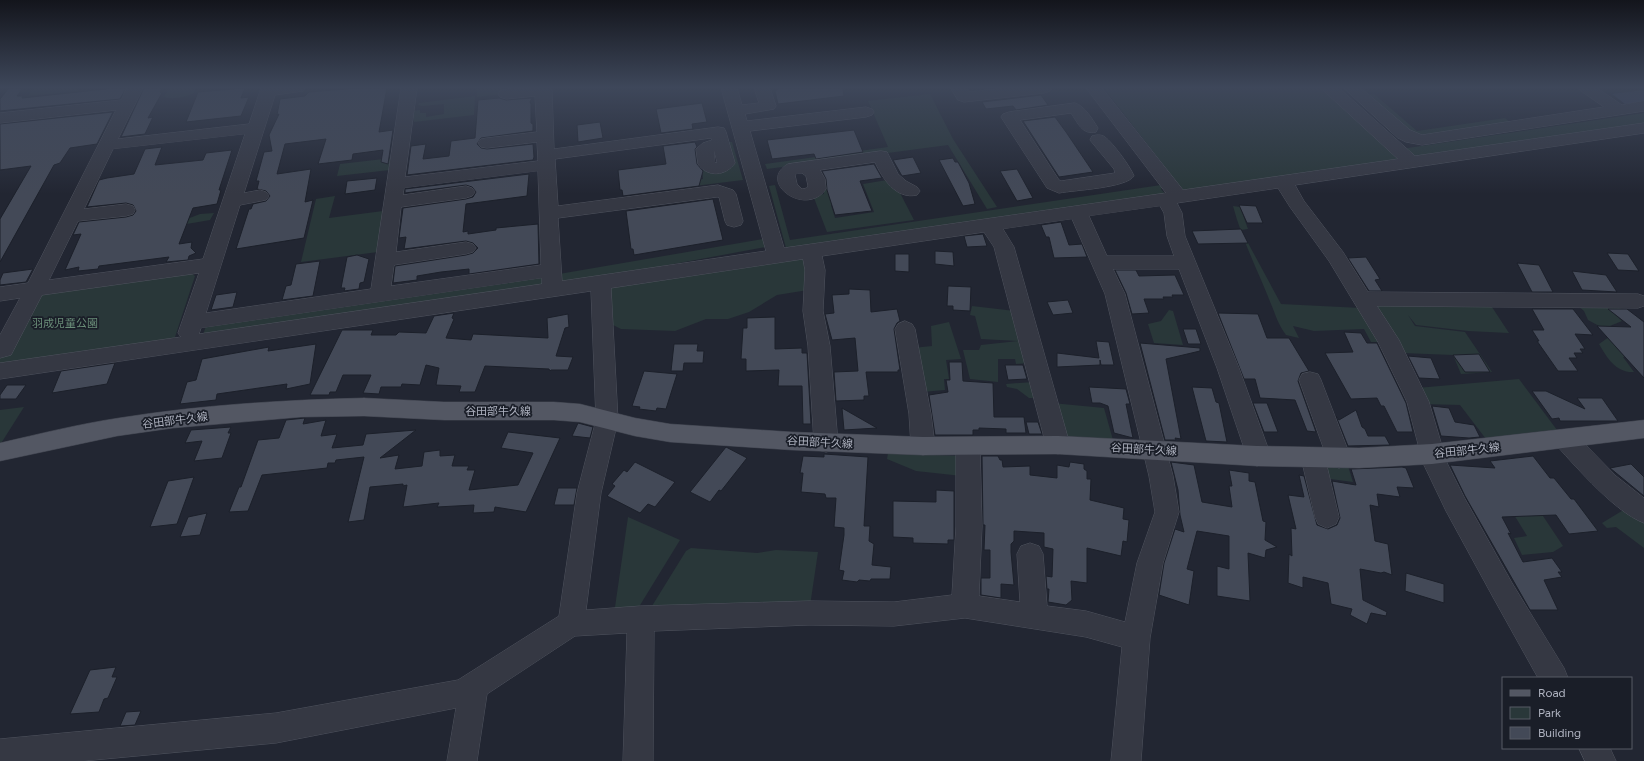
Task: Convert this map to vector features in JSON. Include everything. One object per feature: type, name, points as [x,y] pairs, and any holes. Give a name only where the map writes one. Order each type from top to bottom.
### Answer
[{"type":"main road","name":"谷田部牛久線","points":[[0,452],[117,427],[166,420],[301,408],[367,408],[444,411],[554,411],[580,413],[635,428],[670,434],[826,443],[923,446],[968,447],[1058,445],[1313,458],[1359,458],[1432,454],[1644,429]]},
{"type":"street","points":[[0,350],[4,349],[118,124]]},
{"type":"street","points":[[186,344],[257,124]]},
{"type":"street","points":[[380,294],[404,124]]},
{"type":"street","points":[[545,124],[552,290]]},
{"type":"street","points":[[395,184],[718,132],[721,141],[739,124],[744,124]]},
{"type":"street","points":[[739,124],[777,257]]},
{"type":"street","points":[[1013,124],[1053,184],[1059,186],[1117,179],[1125,176],[1122,168],[1087,124]]},
{"type":"street","points":[[1122,124],[1172,197],[1176,236],[1228,368],[1256,448],[1257,456]]},
{"type":"street","points":[[1369,124],[1411,162]]},
{"type":"street","points":[[1392,124],[1404,134],[1412,138],[1422,140],[1530,124]]},
{"type":"street","points":[[107,145],[256,128]]},
{"type":"street","points":[[1094,133],[1126,128]]},
{"type":"street","points":[[0,371],[1644,128]]},
{"type":"street","points":[[487,143],[546,136]]},
{"type":"street","points":[[755,180],[793,171],[881,156],[892,179],[904,188],[911,191]]},
{"type":"street","points":[[1283,181],[1296,203],[1336,256],[1388,340],[1418,402],[1432,454],[1458,511],[1553,677]]},
{"type":"street","points":[[549,213],[718,191],[727,194],[739,224],[767,224]]},
{"type":"street","points":[[393,202],[466,192]]},
{"type":"street","points":[[232,200],[260,196]]},
{"type":"street","points":[[72,216],[126,210]]},
{"type":"street","points":[[1078,212],[1101,262],[1116,300],[1161,476],[1167,512],[1150,563],[1136,638],[1126,761]]},
{"type":"street","points":[[987,224],[996,232],[1004,248],[1058,445]]},
{"type":"street","points":[[385,260],[466,248]]},
{"type":"street","points":[[811,252],[815,270],[813,311],[819,346],[826,443]]},
{"type":"street","points":[[1101,262],[1186,263]]},
{"type":"street","points":[[0,294],[211,265]]},
{"type":"street","points":[[192,322],[552,270]]},
{"type":"street","points":[[571,623],[589,493],[607,420],[601,283]]},
{"type":"street","points":[[1363,299],[1638,301]]},
{"type":"street","points":[[906,329],[920,414],[923,446]]},
{"type":"street","points":[[1310,380],[1338,458]]},
{"type":"street","points":[[1565,439],[1607,483],[1644,512]]},
{"type":"street","points":[[965,606],[969,526],[968,447]]},
{"type":"street","points":[[1313,458],[1327,517]]},
{"type":"street","points":[[1030,554],[1034,615]]},
{"type":"street","points":[[0,754],[276,728],[463,693],[571,623],[809,613],[894,614],[965,606],[1034,615],[1086,624],[1136,638]]},
{"type":"street","points":[[638,761],[641,619]]},
{"type":"street","points":[[462,761],[474,687]]},
{"type":"street","points":[[1595,749],[1601,761]]},
{"type":"green space","points":[[878,124],[945,124],[953,139],[997,207],[987,209],[948,145],[767,169],[765,164],[888,147]]},
{"type":"green space","points":[[1131,124],[1363,124],[1399,157],[1397,162],[1184,192]]},
{"type":"green space","points":[[1401,124],[1408,124],[1417,131],[1468,124],[1508,124],[1418,137]]},
{"type":"green space","points":[[1573,124],[1644,124],[1644,125],[1416,158],[1401,149]]},
{"type":"green space","points":[[725,142],[732,142],[743,180],[670,189],[669,183],[703,179],[702,170],[723,171]]},
{"type":"green space","points":[[392,158],[390,170],[337,176],[340,164]]},
{"type":"green space","points":[[887,180],[898,189],[914,220],[827,232],[814,198],[816,195],[824,194],[822,186],[829,185],[837,204],[831,205],[835,218],[874,212],[863,184]]},
{"type":"green space","points":[[775,185],[790,240],[1161,185],[1163,187],[1161,189],[1165,194],[786,248],[769,186]]},
{"type":"green space","points":[[335,196],[329,218],[383,211],[378,252],[301,262],[316,199]]},
{"type":"green space","points":[[1233,206],[1240,207],[1248,229],[1241,230],[1281,304],[1361,308],[1386,342],[1371,342],[1364,329],[1314,331],[1293,326],[1299,338],[1286,335],[1277,320],[1250,255],[1241,231]]},
{"type":"green space","points":[[214,213],[210,220],[181,225],[182,221],[200,214]]},
{"type":"green space","points":[[763,239],[766,247],[565,284],[559,281],[559,274]]},
{"type":"green space","points":[[808,257],[808,290],[777,295],[749,312],[728,319],[706,319],[675,331],[621,329],[611,324],[609,291],[614,285]]},
{"type":"green space","name":"羽成児童公園","points":[[191,273],[195,276],[175,337],[167,342],[0,366],[0,355],[38,297],[46,292]]},
{"type":"green space","points":[[539,276],[546,279],[540,287],[203,335],[206,326]]},
{"type":"green space","points":[[1490,304],[1509,333],[1468,331],[1416,325],[1408,315],[1415,326],[1465,332],[1492,372],[1461,374],[1453,355],[1402,353],[1370,305]]},
{"type":"green space","points":[[1576,304],[1624,307],[1612,312],[1622,321],[1610,326],[1641,353],[1623,357],[1634,372],[1622,370],[1613,364],[1599,344],[1609,337],[1601,327],[1588,320],[1584,311]]},
{"type":"green space","points":[[972,306],[1015,311],[1029,363],[1016,364],[1015,359],[998,359],[998,382],[970,379],[963,350],[979,350],[981,345],[1018,341],[981,339],[975,316],[970,315]]},
{"type":"green space","points":[[1169,310],[1173,311],[1183,345],[1154,343],[1148,324],[1161,321]]},
{"type":"green space","points":[[949,322],[961,359],[946,360],[949,379],[944,379],[945,390],[922,392],[912,348],[932,346],[931,326]]},
{"type":"green space","points":[[1519,379],[1557,430],[1486,439],[1460,405],[1423,404],[1417,388]]},
{"type":"green space","points":[[1033,382],[1035,398],[1029,398],[1017,389],[1007,387],[1006,384]]},
{"type":"green space","points":[[1052,403],[1104,408],[1113,440],[1065,438]]},
{"type":"green space","points":[[24,407],[0,445],[0,410]]},
{"type":"green space","points":[[888,453],[960,456],[962,476],[916,471],[887,459]]},
{"type":"green space","points":[[1324,464],[1348,466],[1353,482],[1323,478]]},
{"type":"green space","points":[[1535,504],[1563,546],[1553,552],[1522,555],[1514,538],[1527,536],[1508,505]]},
{"type":"green space","points":[[1630,506],[1644,518],[1644,548],[1616,527],[1607,528],[1602,523]]},
{"type":"green space","points":[[628,517],[680,540],[634,615],[614,614]]},
{"type":"green space","points":[[691,548],[757,553],[776,550],[818,552],[810,606],[652,606],[686,551]]},
{"type":"building","points":[[0,124],[107,124],[97,144],[70,148],[60,163],[54,165],[0,262],[0,219],[31,166],[0,170]]},
{"type":"building","points":[[127,124],[150,124],[145,134],[121,137]]},
{"type":"building","points":[[274,124],[381,124],[379,132],[393,130],[388,164],[381,162],[383,150],[353,154],[352,160],[318,164],[326,139],[285,144],[277,174],[311,169],[305,202],[313,200],[304,238],[236,249],[249,209],[251,209],[253,204],[266,201],[270,196],[266,191],[257,189],[259,181],[256,181],[264,152],[272,151],[269,135]]},
{"type":"building","points":[[476,124],[532,124],[533,131],[481,138],[477,144],[481,148],[487,149],[533,144],[533,160],[407,175],[411,146],[426,144],[423,159],[449,156],[451,141],[475,138]]},
{"type":"building","points":[[600,124],[603,138],[578,142],[577,125]]},
{"type":"building","points":[[659,124],[696,124],[692,124],[693,129],[661,133]]},
{"type":"building","points":[[1025,124],[1060,124],[1093,172],[1059,177]]},
{"type":"building","points":[[854,130],[863,152],[816,159],[814,154],[772,159],[767,140]]},
{"type":"building","points":[[695,142],[697,147],[695,149],[697,164],[703,171],[699,186],[623,196],[622,190],[620,190],[618,170],[666,164],[663,146]]},
{"type":"building","points":[[162,147],[155,165],[203,160],[206,153],[232,150],[219,190],[221,190],[217,204],[193,208],[179,244],[192,242],[191,248],[196,253],[189,256],[188,260],[166,262],[169,257],[99,266],[98,269],[78,271],[79,267],[65,270],[81,234],[73,235],[79,222],[126,217],[133,215],[136,211],[133,205],[126,203],[87,207],[99,180],[134,174],[145,149]]},
{"type":"building","points":[[913,157],[921,173],[902,176],[893,160]]},
{"type":"building","points":[[953,158],[955,162],[958,162],[969,183],[975,204],[963,206],[939,160]]},
{"type":"building","points":[[874,164],[882,178],[860,181],[872,211],[835,215],[827,190],[826,179],[822,171]]},
{"type":"building","points":[[1017,169],[1033,198],[1017,201],[1000,171]]},
{"type":"building","points":[[529,174],[527,196],[466,204],[463,232],[468,231],[468,234],[496,230],[496,228],[538,224],[539,264],[469,274],[469,269],[441,272],[417,276],[417,280],[393,283],[395,266],[466,255],[473,253],[478,248],[473,243],[466,241],[404,249],[406,237],[399,238],[403,208],[466,199],[473,197],[476,192],[472,187],[466,185],[405,193],[405,189]]},
{"type":"building","points":[[377,178],[375,190],[345,194],[347,181]]},
{"type":"building","points":[[713,199],[723,240],[634,255],[633,249],[631,249],[626,211]]},
{"type":"building","points":[[1239,205],[1256,206],[1263,223],[1247,223]]},
{"type":"building","points":[[1061,222],[1069,245],[1082,244],[1087,257],[1054,258],[1049,237],[1046,237],[1041,225]]},
{"type":"building","points":[[1241,229],[1248,243],[1198,244],[1192,231]]},
{"type":"building","points":[[983,234],[987,246],[967,247],[964,236]]},
{"type":"building","points":[[935,251],[953,252],[954,266],[935,264]]},
{"type":"building","points":[[1607,253],[1628,254],[1639,271],[1618,270]]},
{"type":"building","points":[[895,254],[909,254],[909,272],[895,271]]},
{"type":"building","points":[[357,255],[369,259],[364,282],[360,283],[359,289],[344,291],[345,288],[341,288],[347,257]]},
{"type":"building","points":[[1366,257],[1380,279],[1375,280],[1382,291],[1369,291],[1348,258]]},
{"type":"building","points":[[320,261],[313,296],[282,300],[286,286],[291,285],[296,264]]},
{"type":"building","points":[[1517,263],[1539,265],[1553,292],[1532,292]]},
{"type":"building","points":[[33,269],[26,282],[0,285],[0,280],[3,273]]},
{"type":"building","points":[[1115,270],[1136,270],[1139,276],[1175,275],[1184,295],[1172,295],[1173,297],[1163,297],[1164,299],[1144,299],[1149,313],[1132,314],[1126,293]]},
{"type":"building","points":[[1572,271],[1606,275],[1617,292],[1582,290]]},
{"type":"building","points":[[948,286],[971,287],[970,311],[953,310],[953,306],[947,306]]},
{"type":"building","points":[[849,289],[870,290],[871,312],[897,309],[900,321],[894,329],[900,370],[898,370],[898,372],[866,372],[869,396],[864,396],[864,400],[836,401],[834,372],[858,371],[855,338],[832,340],[825,314],[834,313],[832,295],[849,294]]},
{"type":"building","points":[[237,292],[233,307],[211,310],[216,295]]},
{"type":"building","points":[[1068,300],[1073,313],[1053,315],[1047,302]]},
{"type":"building","points":[[1532,309],[1573,309],[1593,335],[1575,334],[1585,349],[1580,349],[1583,353],[1574,353],[1577,358],[1569,358],[1578,371],[1558,371],[1537,341],[1539,341],[1532,330],[1544,330]]},
{"type":"building","points":[[1608,309],[1627,309],[1644,322],[1644,378],[1597,326],[1631,327]]},
{"type":"building","points":[[454,313],[452,318],[454,319],[446,338],[471,340],[473,334],[548,338],[547,318],[568,314],[569,327],[565,328],[556,356],[573,357],[568,370],[550,371],[549,369],[485,366],[475,392],[459,392],[461,386],[436,385],[439,368],[426,365],[420,385],[402,384],[401,387],[381,387],[379,394],[363,393],[371,375],[343,375],[336,392],[330,392],[329,395],[310,395],[342,330],[373,330],[371,335],[396,335],[399,332],[426,333],[434,316]]},
{"type":"building","points":[[1218,313],[1258,314],[1267,338],[1289,338],[1309,371],[1301,373],[1298,381],[1316,432],[1307,431],[1295,400],[1260,398],[1255,379],[1244,379]]},
{"type":"building","points":[[775,317],[775,349],[802,348],[802,353],[807,353],[811,424],[803,424],[802,386],[778,386],[779,370],[746,371],[746,359],[741,359],[743,328],[747,328],[747,318]]},
{"type":"building","points":[[1183,329],[1196,329],[1201,344],[1188,344]]},
{"type":"building","points":[[1344,332],[1361,333],[1367,343],[1377,343],[1406,403],[1413,432],[1397,432],[1384,406],[1381,406],[1377,398],[1351,399],[1325,353],[1353,352]]},
{"type":"building","points":[[1096,341],[1109,342],[1114,365],[1101,365],[1100,360],[1100,365],[1057,367],[1057,353],[1099,358]]},
{"type":"building","points":[[1140,343],[1200,348],[1200,351],[1166,359],[1181,439],[1175,438],[1176,440],[1165,440]]},
{"type":"building","points":[[316,344],[310,384],[286,389],[287,384],[217,394],[216,400],[180,404],[187,382],[196,380],[202,359],[269,347],[268,351]]},
{"type":"building","points":[[674,344],[698,344],[697,351],[704,351],[703,363],[684,363],[683,371],[671,371]]},
{"type":"building","points":[[1479,354],[1490,372],[1465,372],[1453,355]]},
{"type":"building","points":[[1408,356],[1431,358],[1440,379],[1419,378]]},
{"type":"building","points":[[949,362],[962,362],[963,381],[993,383],[994,417],[1024,417],[1026,433],[1006,433],[1006,429],[979,428],[979,430],[973,430],[973,435],[935,435],[929,395],[948,392],[946,380],[950,380]]},
{"type":"building","points":[[115,363],[107,384],[52,393],[61,371]]},
{"type":"building","points":[[1005,365],[1023,365],[1027,379],[1008,380]]},
{"type":"building","points":[[644,371],[677,374],[666,409],[657,408],[656,411],[639,409],[640,407],[632,406]]},
{"type":"building","points":[[7,385],[26,385],[16,399],[0,399],[0,395]]},
{"type":"building","points":[[1089,387],[1126,389],[1130,404],[1126,404],[1133,438],[1114,433],[1108,406],[1100,403],[1092,403]]},
{"type":"building","points":[[1192,387],[1212,388],[1216,402],[1219,403],[1227,442],[1206,441]]},
{"type":"building","points":[[1532,391],[1546,391],[1585,409],[1577,398],[1602,398],[1618,421],[1560,421],[1559,418],[1552,419]]},
{"type":"building","points":[[1253,403],[1267,403],[1278,432],[1264,432]]},
{"type":"building","points":[[1432,406],[1449,408],[1455,422],[1474,425],[1480,437],[1469,438],[1441,436]]},
{"type":"building","points":[[842,408],[877,428],[844,430]]},
{"type":"building","points":[[1356,410],[1362,427],[1365,429],[1368,436],[1385,436],[1390,445],[1348,446],[1336,416],[1339,420]]},
{"type":"building","points":[[305,418],[303,424],[326,420],[321,436],[337,434],[332,448],[363,445],[366,434],[416,430],[380,458],[399,455],[395,469],[422,466],[424,452],[440,450],[440,456],[455,455],[452,466],[469,466],[467,470],[475,470],[469,490],[518,485],[533,453],[501,448],[508,432],[560,438],[526,512],[495,507],[494,512],[473,513],[474,505],[437,507],[439,503],[403,507],[407,485],[403,486],[403,484],[370,487],[364,520],[348,522],[364,457],[336,460],[335,463],[328,463],[327,468],[262,475],[248,511],[229,512],[239,487],[241,487],[258,440],[279,438],[286,420]]},
{"type":"building","points":[[1026,422],[1038,422],[1042,434],[1029,434]]},
{"type":"building","points":[[578,423],[593,427],[590,438],[572,436]]},
{"type":"building","points":[[231,427],[228,433],[231,433],[222,458],[194,461],[202,441],[185,443],[191,430]]},
{"type":"building","points":[[726,447],[747,458],[721,491],[719,490],[710,502],[690,492]]},
{"type":"building","points":[[824,454],[868,457],[864,526],[870,526],[869,541],[874,544],[872,565],[891,567],[890,579],[871,579],[870,581],[859,580],[857,582],[842,580],[844,571],[839,570],[844,528],[834,527],[836,498],[826,498],[825,494],[801,492],[803,473],[800,473],[803,456],[824,457]]},
{"type":"building","points":[[982,456],[998,456],[1000,460],[1002,460],[1003,467],[1030,466],[1030,475],[1057,478],[1057,465],[1069,467],[1070,462],[1084,464],[1084,469],[1087,471],[1087,479],[1091,479],[1090,500],[1124,508],[1123,519],[1129,520],[1127,542],[1123,541],[1121,556],[1087,548],[1087,583],[1071,581],[1072,600],[1066,605],[1048,602],[1049,589],[1047,589],[1046,576],[1052,577],[1053,549],[1044,547],[1044,533],[1014,531],[1014,541],[1011,544],[1011,552],[1014,585],[1001,584],[1001,598],[981,595],[981,578],[990,578],[990,550],[984,550],[985,525],[983,525]]},
{"type":"building","points":[[1533,456],[1550,478],[1554,478],[1571,499],[1574,499],[1598,531],[1569,534],[1556,515],[1502,517],[1511,534],[1508,533],[1523,562],[1552,558],[1562,572],[1558,572],[1562,577],[1544,580],[1558,610],[1530,610],[1465,496],[1450,465],[1495,468],[1490,461]]},
{"type":"building","points":[[635,462],[675,482],[655,507],[648,504],[640,513],[607,496],[615,486],[612,484],[624,470],[627,472]]},
{"type":"building","points":[[1171,462],[1194,465],[1202,502],[1232,507],[1229,486],[1232,486],[1229,470],[1249,473],[1249,481],[1255,482],[1263,521],[1266,522],[1265,540],[1277,547],[1266,550],[1265,558],[1248,553],[1250,601],[1217,596],[1217,566],[1229,569],[1229,536],[1197,531],[1187,569],[1194,571],[1189,605],[1159,595],[1164,563],[1175,529],[1184,532],[1180,515],[1178,490]]},
{"type":"building","points":[[1631,464],[1644,477],[1644,496],[1610,468]]},
{"type":"building","points":[[1406,468],[1414,488],[1397,487],[1400,497],[1377,494],[1379,507],[1370,505],[1375,541],[1388,544],[1392,575],[1384,572],[1381,573],[1360,569],[1363,600],[1387,612],[1386,616],[1371,613],[1367,624],[1350,615],[1352,609],[1331,604],[1328,583],[1303,577],[1303,588],[1288,583],[1289,554],[1292,556],[1291,528],[1296,529],[1288,495],[1304,497],[1299,475],[1304,476],[1317,525],[1328,529],[1337,525],[1340,518],[1332,481],[1356,485],[1351,469]]},
{"type":"building","points":[[194,477],[177,524],[150,527],[168,481]]},
{"type":"building","points":[[558,488],[577,488],[574,505],[554,505]]},
{"type":"building","points":[[936,490],[954,491],[954,540],[948,540],[948,544],[913,543],[913,538],[893,537],[893,501],[936,502]]},
{"type":"building","points":[[207,513],[200,535],[180,537],[188,517]]},
{"type":"building","points":[[1406,573],[1444,584],[1444,603],[1405,591]]},
{"type":"building","points":[[116,667],[112,677],[117,677],[108,698],[104,699],[99,712],[70,714],[90,670]]},
{"type":"building","points":[[141,711],[135,725],[120,726],[126,712]]}]
